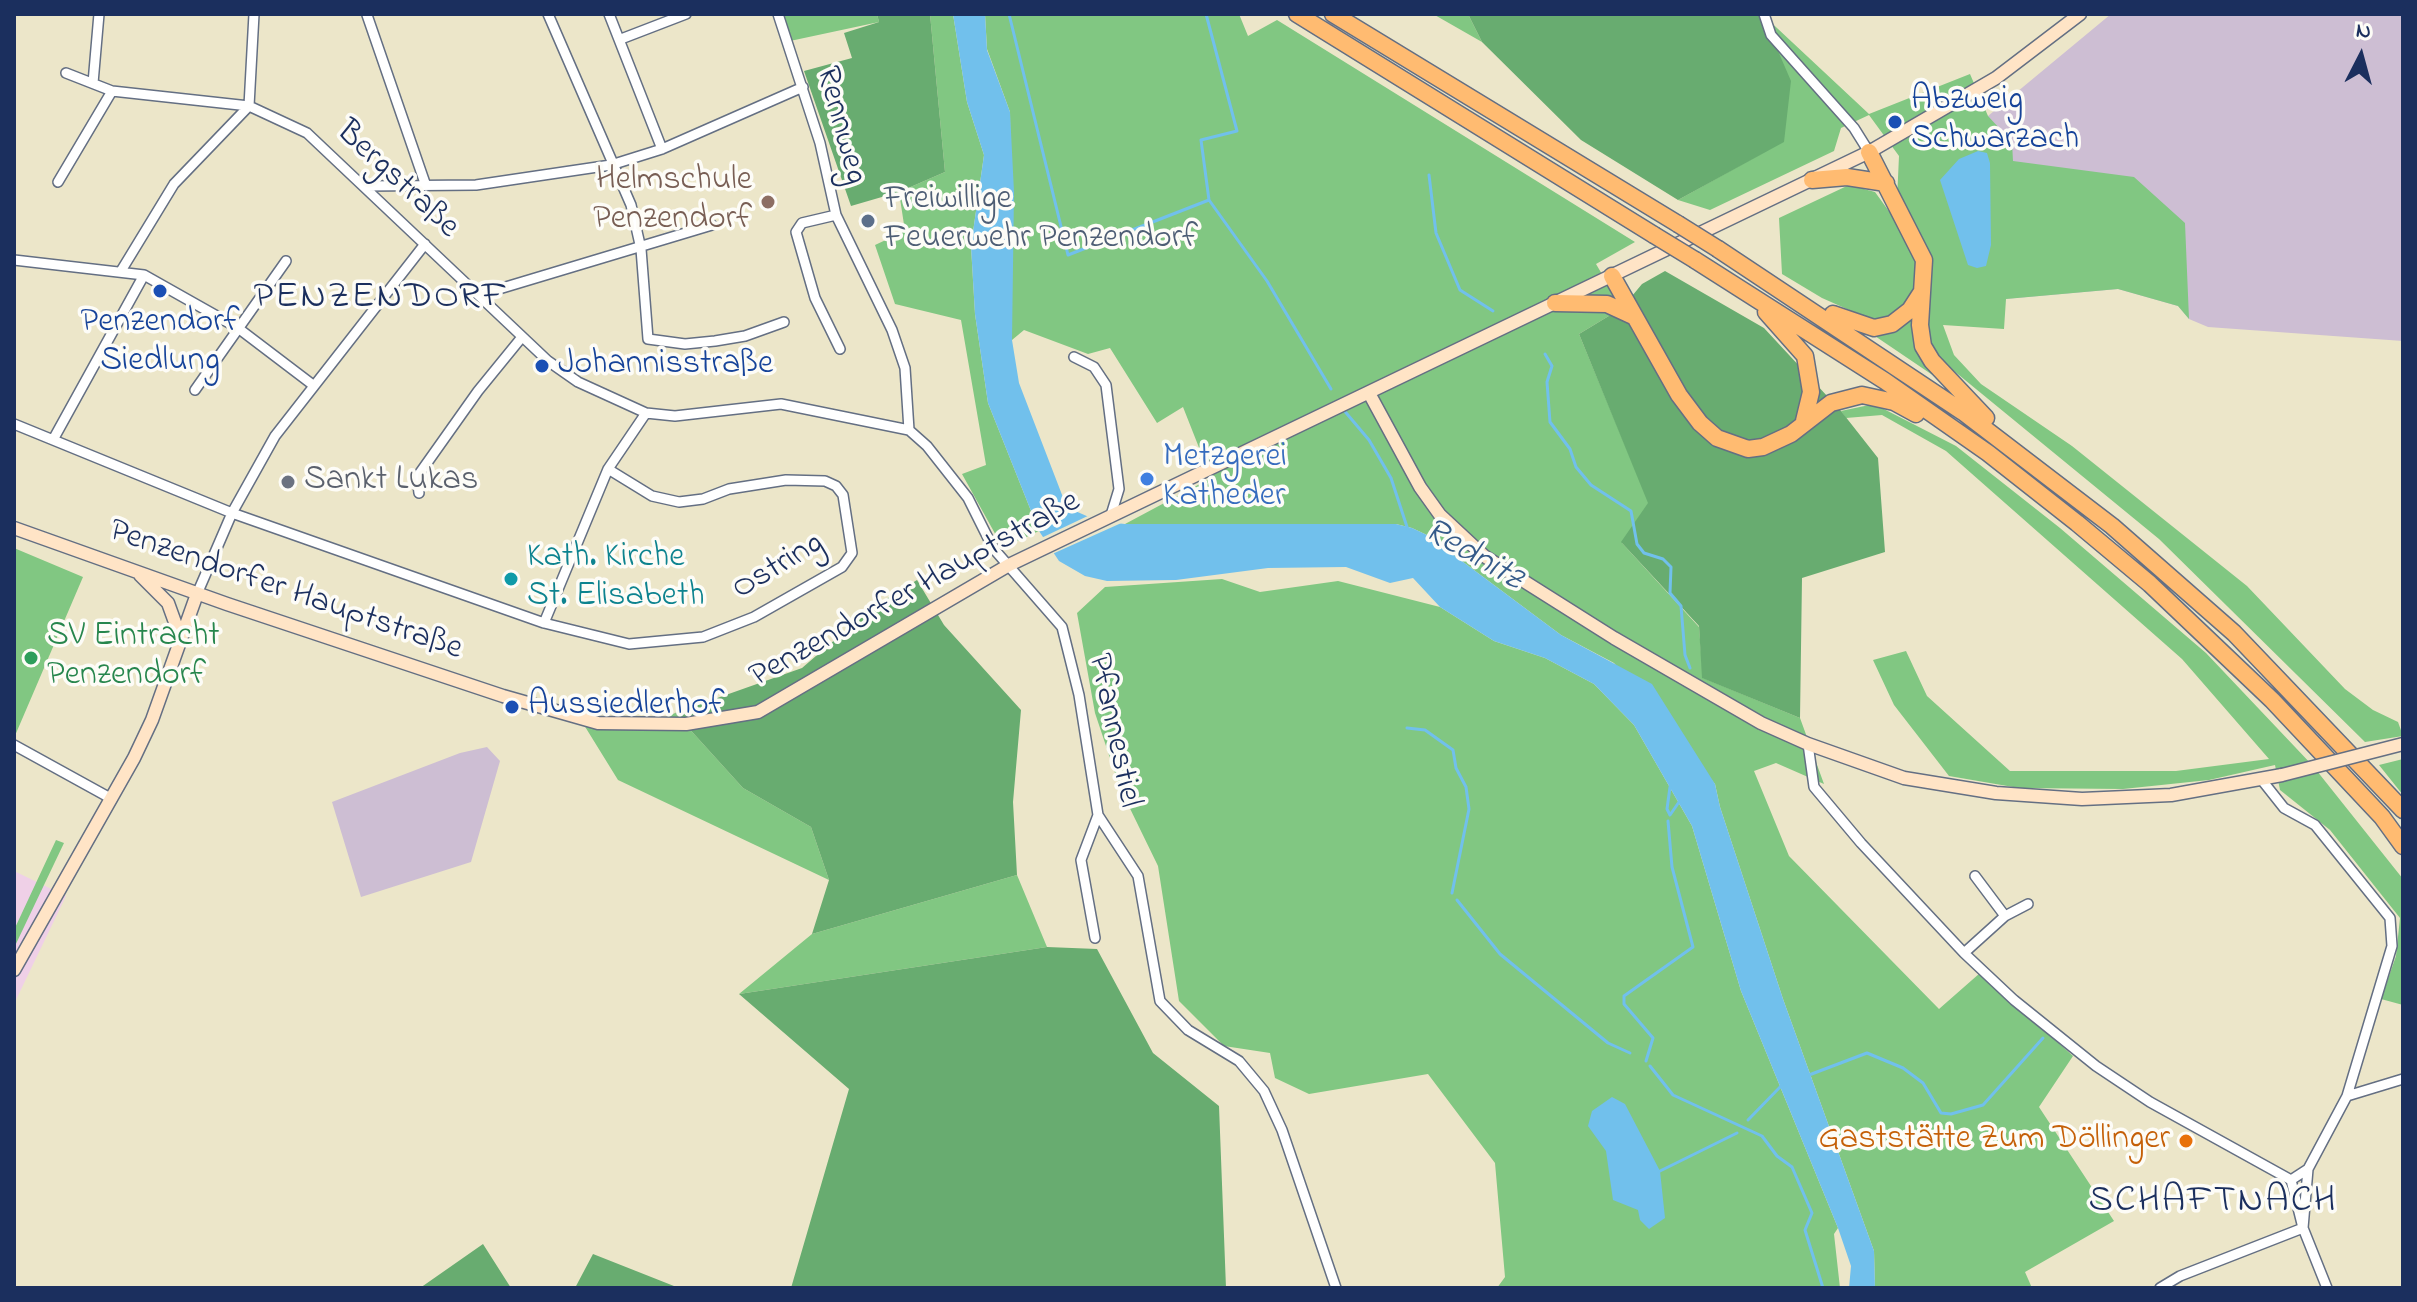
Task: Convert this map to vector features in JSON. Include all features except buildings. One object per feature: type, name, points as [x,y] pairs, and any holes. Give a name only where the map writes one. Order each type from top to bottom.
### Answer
[{"type":"highway","points":[[1297,14],[1735,284],[1988,453],[2077,523],[2207,636],[2382,817],[2403,846]]},
{"type":"highway","points":[[1333,14],[1795,298],[2040,468]]},
{"type":"highway","points":[[1869,152],[1924,260],[1920,325],[1923,346],[1932,361],[2040,468],[2234,633],[2403,810]]},
{"type":"highway","points":[[1812,180],[1847,177],[1886,183]]},
{"type":"highway","points":[[1612,276],[1679,395],[1700,423],[1717,438],[1748,449],[1763,447],[1791,434],[1831,403],[1862,395],[1894,402],[1988,453]]},
{"type":"highway","points":[[1795,298],[1853,323],[1874,328],[1892,324],[1910,310],[1925,281]]},
{"type":"highway","points":[[1735,284],[1779,325],[1805,356],[1811,392],[1804,421]]},
{"type":"highway","points":[[1555,303],[1607,304],[1634,317]]},
{"type":"main road","name":"Penzendorfer Hauptstraße","points":[[14,528],[197,594],[598,723],[686,724],[758,712],[1042,548],[1209,471],[1869,152],[1996,78],[2080,14]]},
{"type":"main road","points":[[1369,393],[1426,496],[1440,515],[1484,556],[1614,638],[1761,723],[1808,744],[1904,778],[2010,794],[2082,799],[2171,795],[2282,775],[2403,744]]},
{"type":"main road","points":[[138,572],[168,603],[181,639]]},
{"type":"main road","points":[[14,970],[112,799],[152,720],[197,594]]},
{"type":"street","points":[[93,83],[99,14]]},
{"type":"street","points":[[121,271],[174,184],[249,106],[254,14]]},
{"type":"street","points":[[364,14],[426,186]]},
{"type":"street","points":[[548,14],[611,165],[631,205],[641,249],[648,339],[685,344],[715,341],[745,336],[784,322]]},
{"type":"street","points":[[609,14],[662,149]]},
{"type":"street","points":[[621,39],[686,14]]},
{"type":"street","name":"Rennweg","points":[[778,14],[803,87],[836,215],[892,330],[905,368],[909,430]]},
{"type":"street","points":[[1764,14],[1771,35],[1854,128],[1869,152]]},
{"type":"street","name":"Bergstraße","points":[[66,73],[112,91],[249,106],[307,133],[522,337],[578,382],[646,413],[675,416],[781,404],[909,430]]},
{"type":"street","points":[[366,186],[476,185],[611,165],[662,149],[803,87]]},
{"type":"street","points":[[58,182],[112,91]]},
{"type":"street","points":[[836,215],[802,223],[796,232],[815,298],[840,349]]},
{"type":"street","points":[[479,295],[641,249],[712,225]]},
{"type":"street","points":[[197,594],[232,513],[275,436],[425,244]]},
{"type":"street","points":[[14,260],[144,275],[238,328],[313,385]]},
{"type":"street","points":[[195,390],[286,261]]},
{"type":"street","points":[[54,438],[144,275]]},
{"type":"street","points":[[419,493],[417,477],[478,391],[522,337]]},
{"type":"street","points":[[1074,357],[1094,367],[1106,385],[1119,489],[1106,518]]},
{"type":"street","points":[[544,623],[608,469],[646,413]]},
{"type":"street","name":"Ostring","points":[[14,424],[232,513],[544,623],[629,644],[703,637],[754,617],[842,567],[852,553],[843,495],[836,486],[825,481],[757,484],[679,502],[652,496],[608,469]]},
{"type":"street","points":[[909,430],[950,471],[993,548],[1009,565]]},
{"type":"street","name":"Pfannestiel","points":[[1009,565],[1062,627],[1079,695],[1098,815],[1138,876],[1160,1001],[1188,1030],[1239,1061],[1264,1091],[1282,1130],[1336,1288]]},
{"type":"street","points":[[1808,744],[1814,787],[1861,843],[1964,953],[2014,1000],[2096,1066],[2162,1109],[2291,1180],[2303,1228],[2327,1288]]},
{"type":"street","points":[[14,745],[112,799]]},
{"type":"street","points":[[2261,779],[2284,808],[2315,825],[2390,918],[2392,946],[2347,1096],[2308,1169],[2303,1228]]},
{"type":"street","points":[[1095,938],[1081,860],[1098,815]]},
{"type":"street","points":[[1975,876],[2005,916]]},
{"type":"street","points":[[1964,953],[2005,916],[2028,904]]},
{"type":"street","points":[[2347,1096],[2403,1079]]},
{"type":"street","points":[[2291,1180],[2308,1169]]},
{"type":"street","points":[[2160,1288],[2180,1276],[2303,1228]]},
{"type":"shaded area","points":[[2111,14],[2403,14],[2403,341],[2208,327],[2189,319],[2178,306],[2118,289],[2005,299],[1988,116]]},
{"type":"shaded area","points":[[487,747],[500,761],[471,862],[361,897],[332,802],[460,753]]},
{"type":"shaded area","points":[[14,871],[66,896],[14,1004]]},
{"type":"green space","points":[[783,14],[877,14],[879,22],[790,41]]},
{"type":"green space","points":[[877,14],[930,14],[945,172],[899,192],[851,206],[804,71],[852,58],[844,33],[879,22]]},
{"type":"green space","points":[[930,14],[953,14],[967,102],[984,155],[971,246],[975,314],[988,403],[1039,531],[1003,548],[962,474],[986,465],[961,320],[895,304],[875,245],[905,231],[899,192],[945,172]]},
{"type":"green space","points":[[985,14],[1239,14],[1248,36],[1277,20],[1635,242],[1596,264],[1622,308],[1579,334],[1649,503],[1622,543],[1699,627],[1703,678],[1800,718],[1824,784],[1776,763],[1754,771],[1789,856],[1939,1009],[1980,973],[2073,1056],[2039,1107],[2114,1221],[2025,1272],[2032,1288],[1875,1288],[1874,1251],[1783,999],[1715,784],[1614,663],[1561,635],[1427,535],[1412,528],[1396,524],[1125,524],[1211,478],[1183,407],[1157,423],[1110,348],[1088,354],[1024,330],[1012,340],[1010,112],[987,49]]},
{"type":"green space","points":[[1433,14],[1468,14],[1482,42]]},
{"type":"green space","points":[[1468,14],[1762,14],[1791,81],[1784,142],[1678,200],[1581,140],[1482,42]]},
{"type":"green space","points":[[1762,14],[1869,114],[1970,74],[1988,116],[2012,142],[2013,161],[2134,177],[2185,223],[2189,319],[2178,306],[2118,289],[2006,299],[2004,329],[1943,325],[1954,355],[1981,384],[2072,446],[2247,586],[2345,689],[2373,710],[2398,722],[2403,736],[2365,742],[2159,539],[1954,371],[1934,376],[1869,332],[1865,317],[1822,298],[1782,274],[1779,218],[1849,185],[1875,192],[1896,221],[1899,156],[1869,115],[1841,128],[1834,151],[1710,210],[1678,200],[1784,141]]},
{"type":"green space","points":[[1665,271],[1764,328],[1841,411],[1878,458],[1885,552],[1802,578],[1800,718],[1702,678],[1699,626],[1621,542],[1648,503],[1579,334],[1622,308],[1642,284]]},
{"type":"green space","points":[[1874,404],[1956,446],[2060,528],[2206,653],[2313,766],[2403,879],[2403,1005],[2381,999],[2396,956],[2400,918],[2330,830],[2280,790],[2275,765],[2209,780],[2123,789],[2019,788],[1949,776],[1894,705],[1873,660],[1906,651],[1927,696],[2010,771],[2176,771],[2269,759],[2182,659],[1946,451],[1882,415],[1846,418],[1841,411]]},
{"type":"green space","name":"SV Eintracht Penzendorf","points":[[14,548],[83,577],[14,738]]},
{"type":"green space","points":[[1222,579],[1260,592],[1338,581],[1440,607],[1494,641],[1545,658],[1594,684],[1634,725],[1692,826],[1741,991],[1838,1228],[1834,1234],[1840,1288],[1497,1288],[1505,1277],[1495,1163],[1428,1074],[1309,1094],[1275,1078],[1270,1053],[1224,1046],[1179,1001],[1158,866],[1120,788],[1095,713],[1077,613],[1105,587]]},
{"type":"green space","points":[[917,580],[944,625],[1021,710],[1013,802],[1017,875],[812,934],[829,880],[811,827],[743,788],[675,713],[802,668],[873,607]]},
{"type":"green space","points":[[675,713],[743,788],[811,827],[829,880],[618,780],[584,725],[645,728]]},
{"type":"green space","points":[[2403,759],[2403,795],[2379,765]]},
{"type":"green space","points":[[56,840],[64,843],[14,948],[14,930]]},
{"type":"green space","points":[[1017,875],[1047,947],[739,994],[812,934]]},
{"type":"green space","points":[[1047,947],[1097,949],[1153,1053],[1219,1106],[1226,1288],[791,1288],[849,1089],[739,994]]},
{"type":"green space","points":[[483,1244],[511,1288],[420,1288]]},
{"type":"green space","points":[[593,1254],[679,1288],[575,1288]]},
{"type":"water","points":[[953,14],[985,14],[987,50],[1010,112],[1014,192],[1012,340],[1019,383],[1064,500],[1073,510],[1098,521],[1125,524],[1396,524],[1412,528],[1427,535],[1561,635],[1652,684],[1715,784],[1783,999],[1874,1251],[1875,1288],[1849,1288],[1851,1266],[1741,991],[1692,826],[1634,725],[1594,684],[1545,658],[1494,641],[1440,607],[1413,578],[1390,583],[1346,567],[1268,568],[1176,580],[1107,581],[1085,576],[1059,561],[1039,531],[988,403],[975,314],[971,246],[984,155],[967,102]]},
{"type":"water","points":[[1978,151],[1987,153],[1990,163],[1991,245],[1986,266],[1977,268],[1968,265],[1940,180],[1959,159]]},
{"type":"water","points":[[1612,1097],[1625,1104],[1660,1171],[1665,1218],[1649,1229],[1640,1220],[1638,1210],[1613,1200],[1606,1151],[1588,1126],[1592,1111]]},
{"type":"pier","points":[[1092,514],[1128,520],[1050,555],[1039,539]]},
{"type":"waterway","points":[[1009,14],[1068,255],[1209,200]]},
{"type":"waterway","points":[[1206,14],[1237,131],[1201,140],[1209,200],[1267,281],[1331,389]]},
{"type":"waterway","points":[[1429,175],[1436,233],[1460,290],[1493,311]]},
{"type":"waterway","points":[[1545,354],[1552,366],[1547,382],[1550,422],[1570,449],[1576,467],[1591,485],[1631,511],[1637,544],[1644,553],[1663,559],[1671,567],[1670,593],[1681,606],[1685,655],[1690,668]]},
{"type":"waterway","name":"Rednitz","points":[[1342,408],[1369,440],[1391,478],[1408,530]]},
{"type":"waterway","points":[[1407,728],[1425,730],[1453,750],[1456,768],[1466,787],[1469,809],[1452,893]]},
{"type":"waterway","points":[[1670,787],[1667,809],[1670,815]]},
{"type":"waterway","points":[[1670,815],[1679,802]]},
{"type":"waterway","points":[[1646,1061],[1653,1038],[1624,1004],[1624,996],[1693,947],[1672,867],[1668,821]]},
{"type":"waterway","points":[[1457,900],[1500,954],[1608,1043],[1630,1053]]},
{"type":"waterway","points":[[1809,1075],[1867,1053],[1903,1068],[1923,1083],[1941,1113],[1951,1114],[1983,1105],[2043,1038]]},
{"type":"waterway","points":[[1650,1066],[1673,1095],[1762,1136],[1777,1156],[1792,1167],[1812,1213],[1805,1230],[1823,1288]]},
{"type":"waterway","points":[[1748,1120],[1782,1085]]},
{"type":"waterway","points":[[1660,1171],[1737,1133]]},
{"type":"place","name":"Abzweig Schwarzach","points":[[1895,122]]},
{"type":"place","name":"Helmschule Penzendorf","points":[[768,202]]},
{"type":"place","name":"Freiwillige Feuerwehr Penzendorf","points":[[868,221]]},
{"type":"place","name":"Penzendorf Siedlung","points":[[160,291]]},
{"type":"place","name":"Johannisstraße","points":[[542,366]]},
{"type":"place","name":"Metzgerei Katheder","points":[[1147,479]]},
{"type":"place","name":"Sankt Lukas","points":[[288,482]]},
{"type":"place","name":"Kath. Kirche St. Elisabeth","points":[[511,579]]},
{"type":"place","name":"SV Eintracht Penzendorf","points":[[31,658]]},
{"type":"place","name":"Aussiedlerhof","points":[[512,707]]},
{"type":"place","name":"Gaststätte Zum Döllinger","points":[[2186,1141]]},
{"type":"district","name":"PENZENDORF","points":[[381,300]]},
{"type":"district","name":"SCHAFTNACH","points":[[2213,1204]]}]
